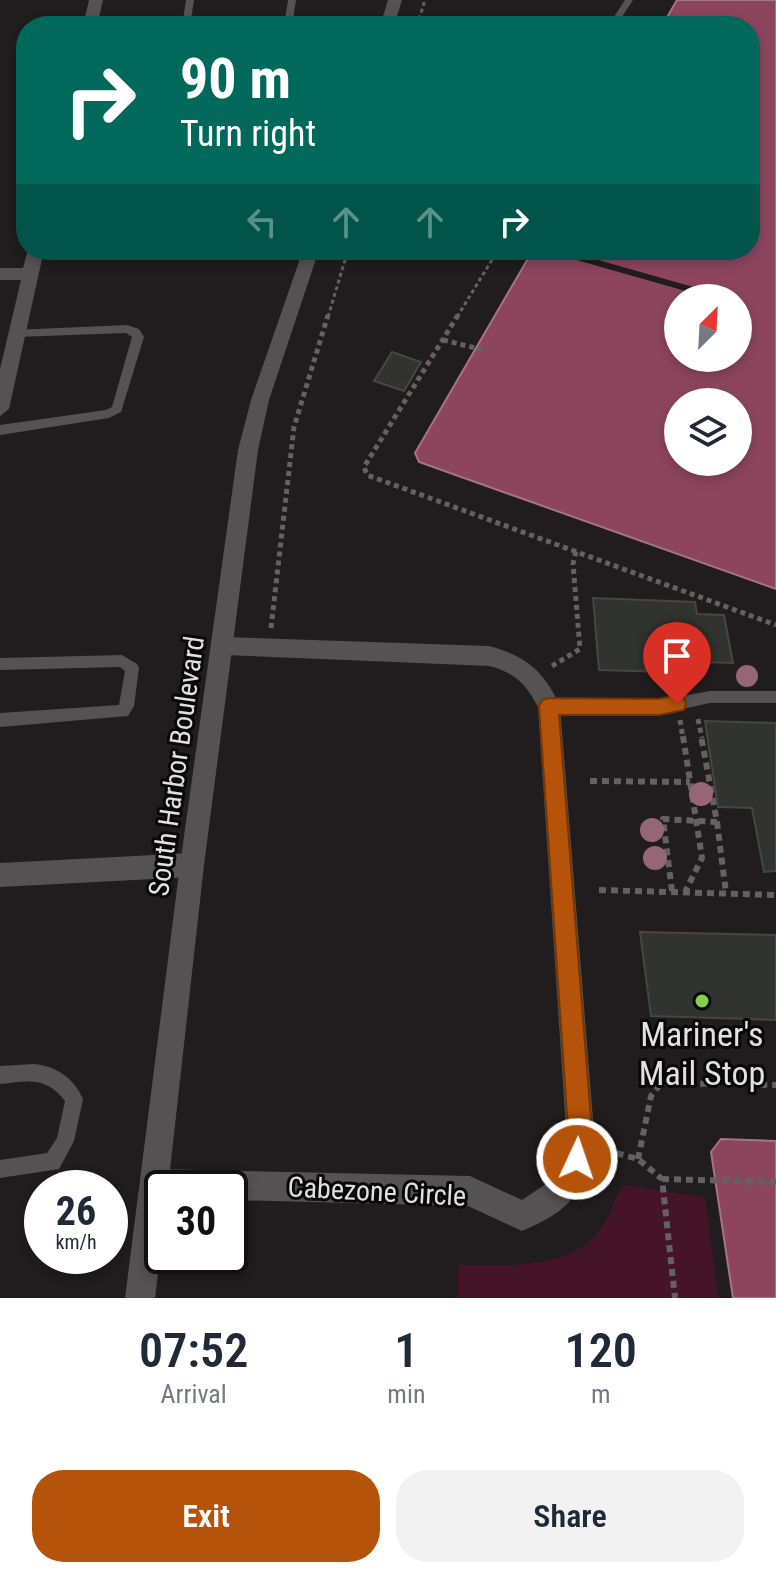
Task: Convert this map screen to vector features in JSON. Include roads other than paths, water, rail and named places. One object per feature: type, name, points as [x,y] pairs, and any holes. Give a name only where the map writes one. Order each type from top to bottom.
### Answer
[{"type":"street","points":[[0,409],[34,260]]},
{"type":"street","name":"South Harbor Boulevard","points":[[157,1170],[192,865],[253,423],[308,260]]},
{"type":"street","points":[[0,274],[30,274]]},
{"type":"street","name":"Cabezone Circle","points":[[223,646],[489,656],[516,662],[534,677],[549,706],[581,1144],[573,1175],[553,1202],[522,1216],[470,1191],[248,1186]]},
{"type":"street","points":[[0,875],[192,865]]},
{"type":"street","name":"South Harbor Boulevard","points":[[140,1298],[144,1268]]},
{"type":"lane","points":[[0,430],[109,414],[117,409],[138,337],[127,329],[17,333]]},
{"type":"lane","points":[[0,664],[122,661],[132,668],[127,706],[123,711],[0,720]]},
{"type":"lane","points":[[549,706],[659,707],[710,697],[776,697]]},
{"type":"lane","points":[[0,1075],[39,1072],[61,1079],[74,1099],[65,1141],[52,1162],[0,1169]]},
{"type":"place","name":"Mariner's Mail Stop","points":[[702,1001]]}]
